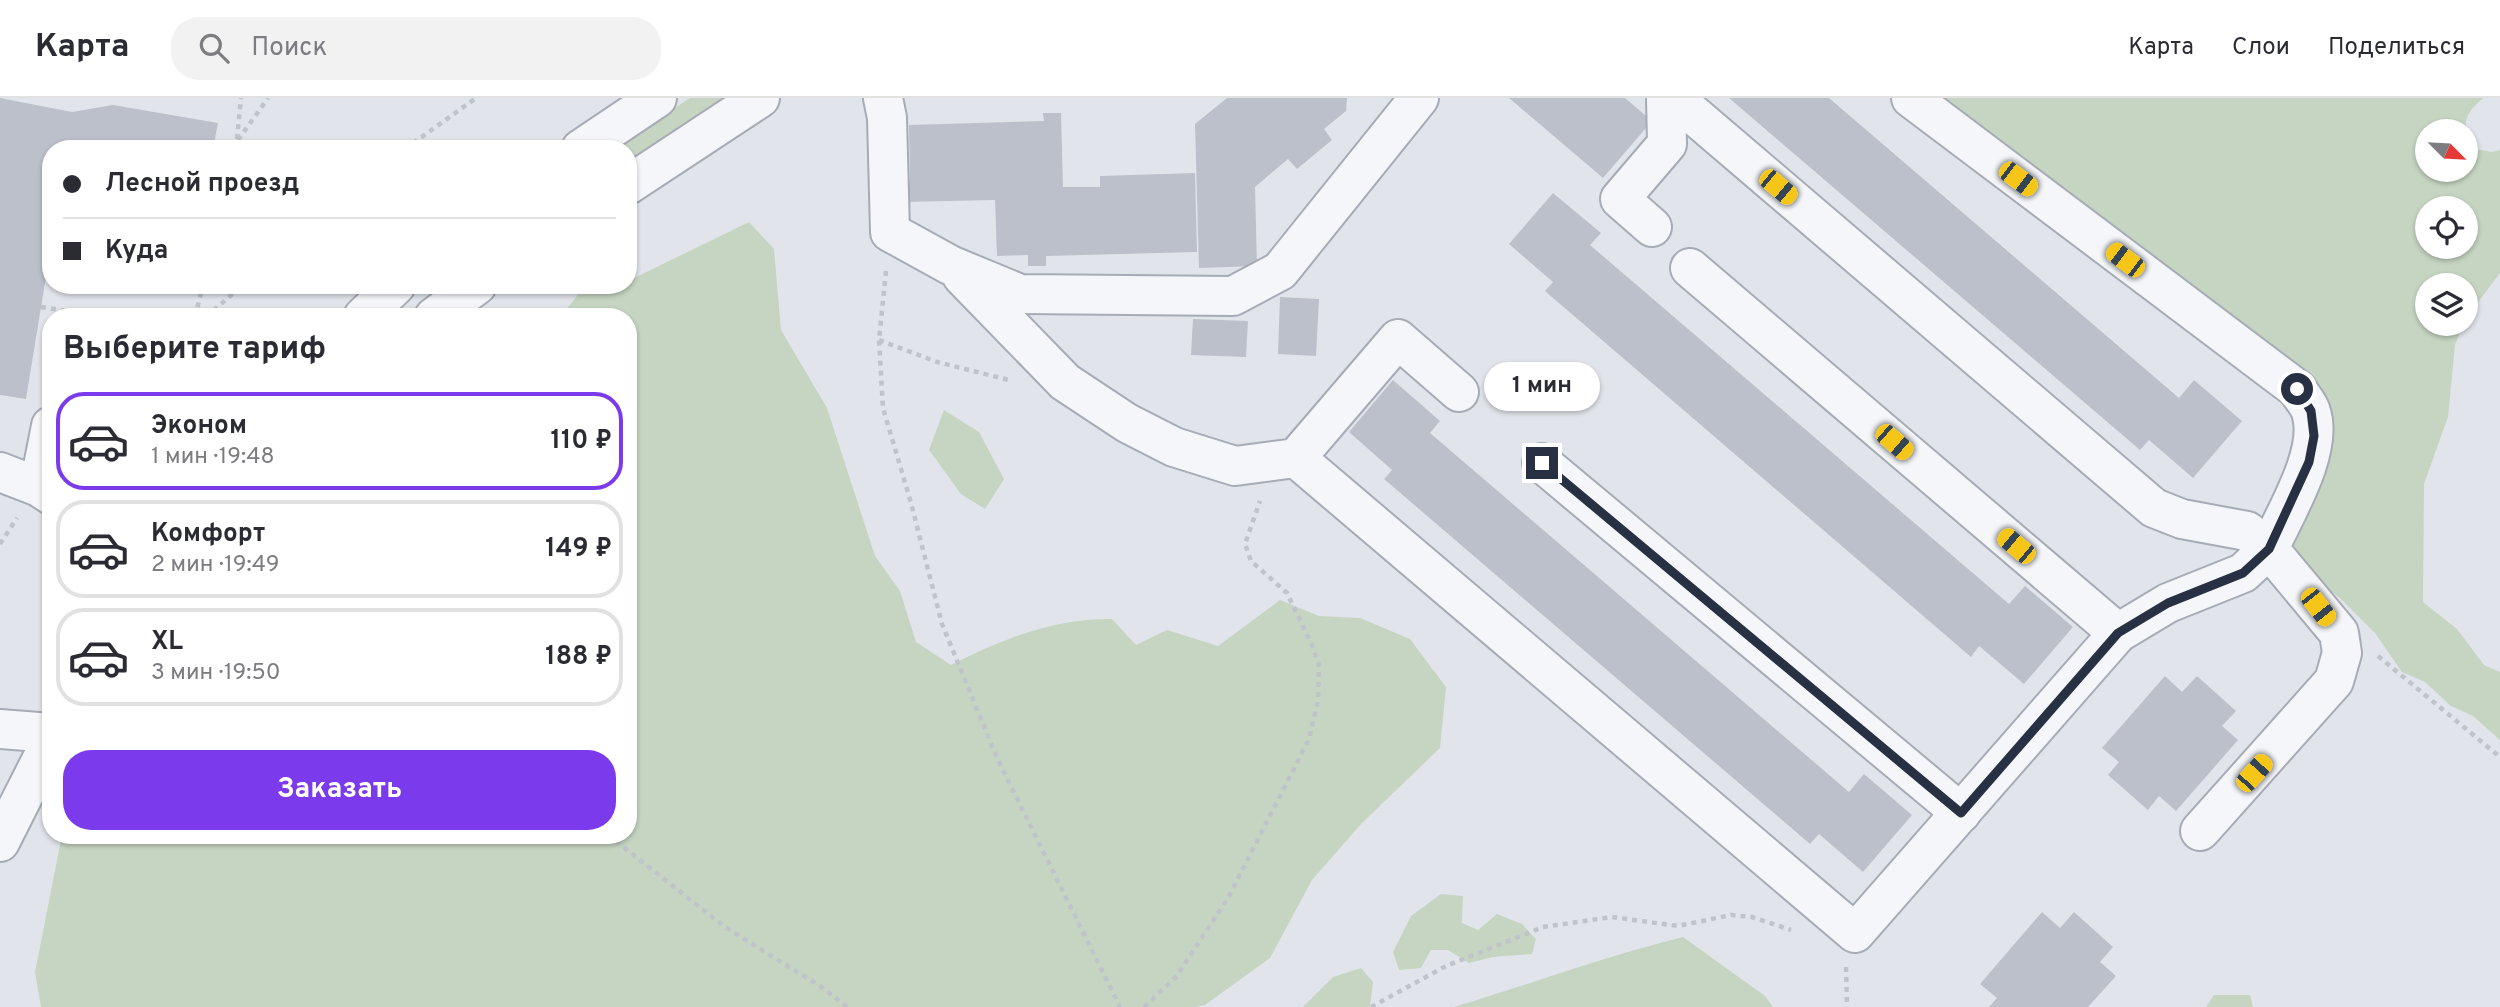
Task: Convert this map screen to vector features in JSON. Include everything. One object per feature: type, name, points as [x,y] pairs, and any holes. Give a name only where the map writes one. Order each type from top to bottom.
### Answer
[{"type":"street","points":[[594,140],[657,98]]},
{"type":"street","points":[[637,179],[760,98]]},
{"type":"street","points":[[883,98],[887,118],[890,232],[950,265],[1020,294],[1233,296],[1280,271],[1419,98]]},
{"type":"street","points":[[1652,227],[1620,199],[1667,144],[1666,98]]},
{"type":"street","points":[[1674,98],[2154,508],[2182,519],[2247,531],[2269,549],[2339,633],[2342,653],[2334,681],[2200,831]]},
{"type":"street","points":[[1281,459],[1855,933],[2118,633],[2168,603],[2243,573],[2269,549],[2309,462],[2314,436],[2311,411],[2297,389],[1911,98]]},
{"type":"street","points":[[950,265],[1065,382],[1127,423],[1174,447],[1235,466],[1281,459],[1398,339],[1458,392]]},
{"type":"street","points":[[1690,268],[2118,633]]},
{"type":"street","points":[[372,308],[387,294]]},
{"type":"street","points":[[446,308],[465,294]]},
{"type":"street","points":[[1542,463],[1961,813]]},
{"type":"street","points":[[0,472],[42,490]]},
{"type":"street","points":[[0,729],[42,732]]},
{"type":"street","points":[[0,842],[42,759]]},
{"type":"path","points":[[238,140],[241,98]]},
{"type":"path","points":[[238,140],[268,98]]},
{"type":"path","points":[[418,140],[476,98]]},
{"type":"path","points":[[890,232],[879,340],[883,408],[942,624],[1003,771],[1120,1007]]},
{"type":"path","points":[[216,308],[233,294]]},
{"type":"path","points":[[41,307],[48,308]]},
{"type":"path","points":[[879,340],[983,376],[1025,382],[1065,382]]},
{"type":"path","points":[[1144,1007],[1176,976],[1228,898],[1309,739],[1318,701],[1319,665],[1287,593],[1251,561],[1245,544],[1265,491],[1281,459]]},
{"type":"path","points":[[2339,633],[2373,651],[2500,757]]},
{"type":"path","points":[[619,844],[725,927],[823,988],[847,1007]]},
{"type":"path","points":[[1371,1007],[1446,966],[1543,927],[1612,917],[1678,926],[1731,915],[1752,917],[1797,933]]},
{"type":"green space","points":[[690,98],[727,98],[637,158],[637,140],[627,140]]},
{"type":"green space","points":[[1941,98],[2484,98],[2476,104],[2467,119],[2415,119],[2415,182],[2478,182],[2478,149],[2492,152],[2500,150],[2500,273],[2478,302],[2478,273],[2415,273],[2415,336],[2458,336],[2455,345],[2448,417],[2424,484],[2423,602],[2457,629],[2484,665],[2500,672],[2500,740],[2473,716],[2451,706],[2425,682],[2402,672],[2375,633],[2340,598],[2321,585],[2290,548],[2316,413]]},
{"type":"green space","points":[[749,222],[774,249],[781,330],[827,408],[875,556],[900,591],[916,642],[951,665],[1029,632],[1091,620],[1112,619],[1136,645],[1167,630],[1218,646],[1280,600],[1319,616],[1360,618],[1410,639],[1446,687],[1440,748],[1362,823],[1312,880],[1270,958],[1205,1005],[1196,1007],[41,1007],[35,972],[60,844],[637,844],[637,308],[567,308],[579,294],[637,294],[637,277]]},
{"type":"green space","points":[[944,410],[979,432],[1004,479],[985,509],[961,494],[929,450]]},
{"type":"green space","points":[[1441,894],[1463,896],[1462,923],[1478,930],[1497,914],[1522,924],[1536,939],[1532,954],[1493,957],[1469,963],[1448,950],[1431,950],[1421,968],[1399,970],[1393,952],[1411,916]]},
{"type":"green space","points":[[1683,937],[1765,996],[1773,1007],[1454,1007],[1597,961]]},
{"type":"green space","points":[[1361,968],[1373,982],[1370,1007],[1303,1007],[1333,977]]},
{"type":"green space","points":[[2214,995],[2250,995],[2253,1007],[2206,1007]]},
{"type":"building","points":[[0,98],[72,112],[113,105],[218,123],[215,140],[42,140],[43,294],[26,399],[0,395]]},
{"type":"building","points":[[1227,98],[1347,98],[1346,111],[1324,129],[1332,140],[1297,169],[1288,159],[1255,187],[1257,266],[1199,268],[1195,124]]},
{"type":"building","points":[[1509,98],[1625,98],[1652,121],[1603,178]]},
{"type":"building","points":[[1729,98],[1829,98],[2179,398],[2194,380],[2242,421],[2193,478],[2149,440],[2140,450]]},
{"type":"building","points":[[1043,113],[1061,113],[1063,187],[1100,187],[1100,176],[1195,173],[1197,252],[1046,256],[1046,266],[1028,266],[1028,255],[997,256],[995,200],[903,202],[902,181],[910,181],[909,125],[1044,121]]},
{"type":"building","points":[[1553,193],[1601,233],[1590,245],[2009,604],[2025,586],[2073,627],[2024,684],[1979,646],[1971,657],[1545,291],[1553,282],[1509,244]]},
{"type":"building","points":[[1280,297],[1319,299],[1316,356],[1278,354]]},
{"type":"building","points":[[1193,319],[1248,321],[1246,357],[1191,355]]},
{"type":"building","points":[[1393,380],[1440,421],[1430,433],[1849,792],[1864,774],[1912,815],[1863,872],[1819,834],[1810,844],[1384,479],[1392,470],[1349,432]]},
{"type":"building","points":[[2165,676],[2182,692],[2197,676],[2236,711],[2222,726],[2238,740],[2176,811],[2159,796],[2148,810],[2108,775],[2119,762],[2102,748]]},
{"type":"building","points":[[2042,912],[2060,928],[2074,912],[2113,947],[2100,962],[2116,976],[2088,1007],[1989,1007],[1997,998],[1980,984]]},
{"type":"route","points":[[1542,463],[1961,813],[2118,633],[2168,603],[2243,573],[2269,549],[2309,462],[2314,436],[2311,411],[2297,389]]}]
